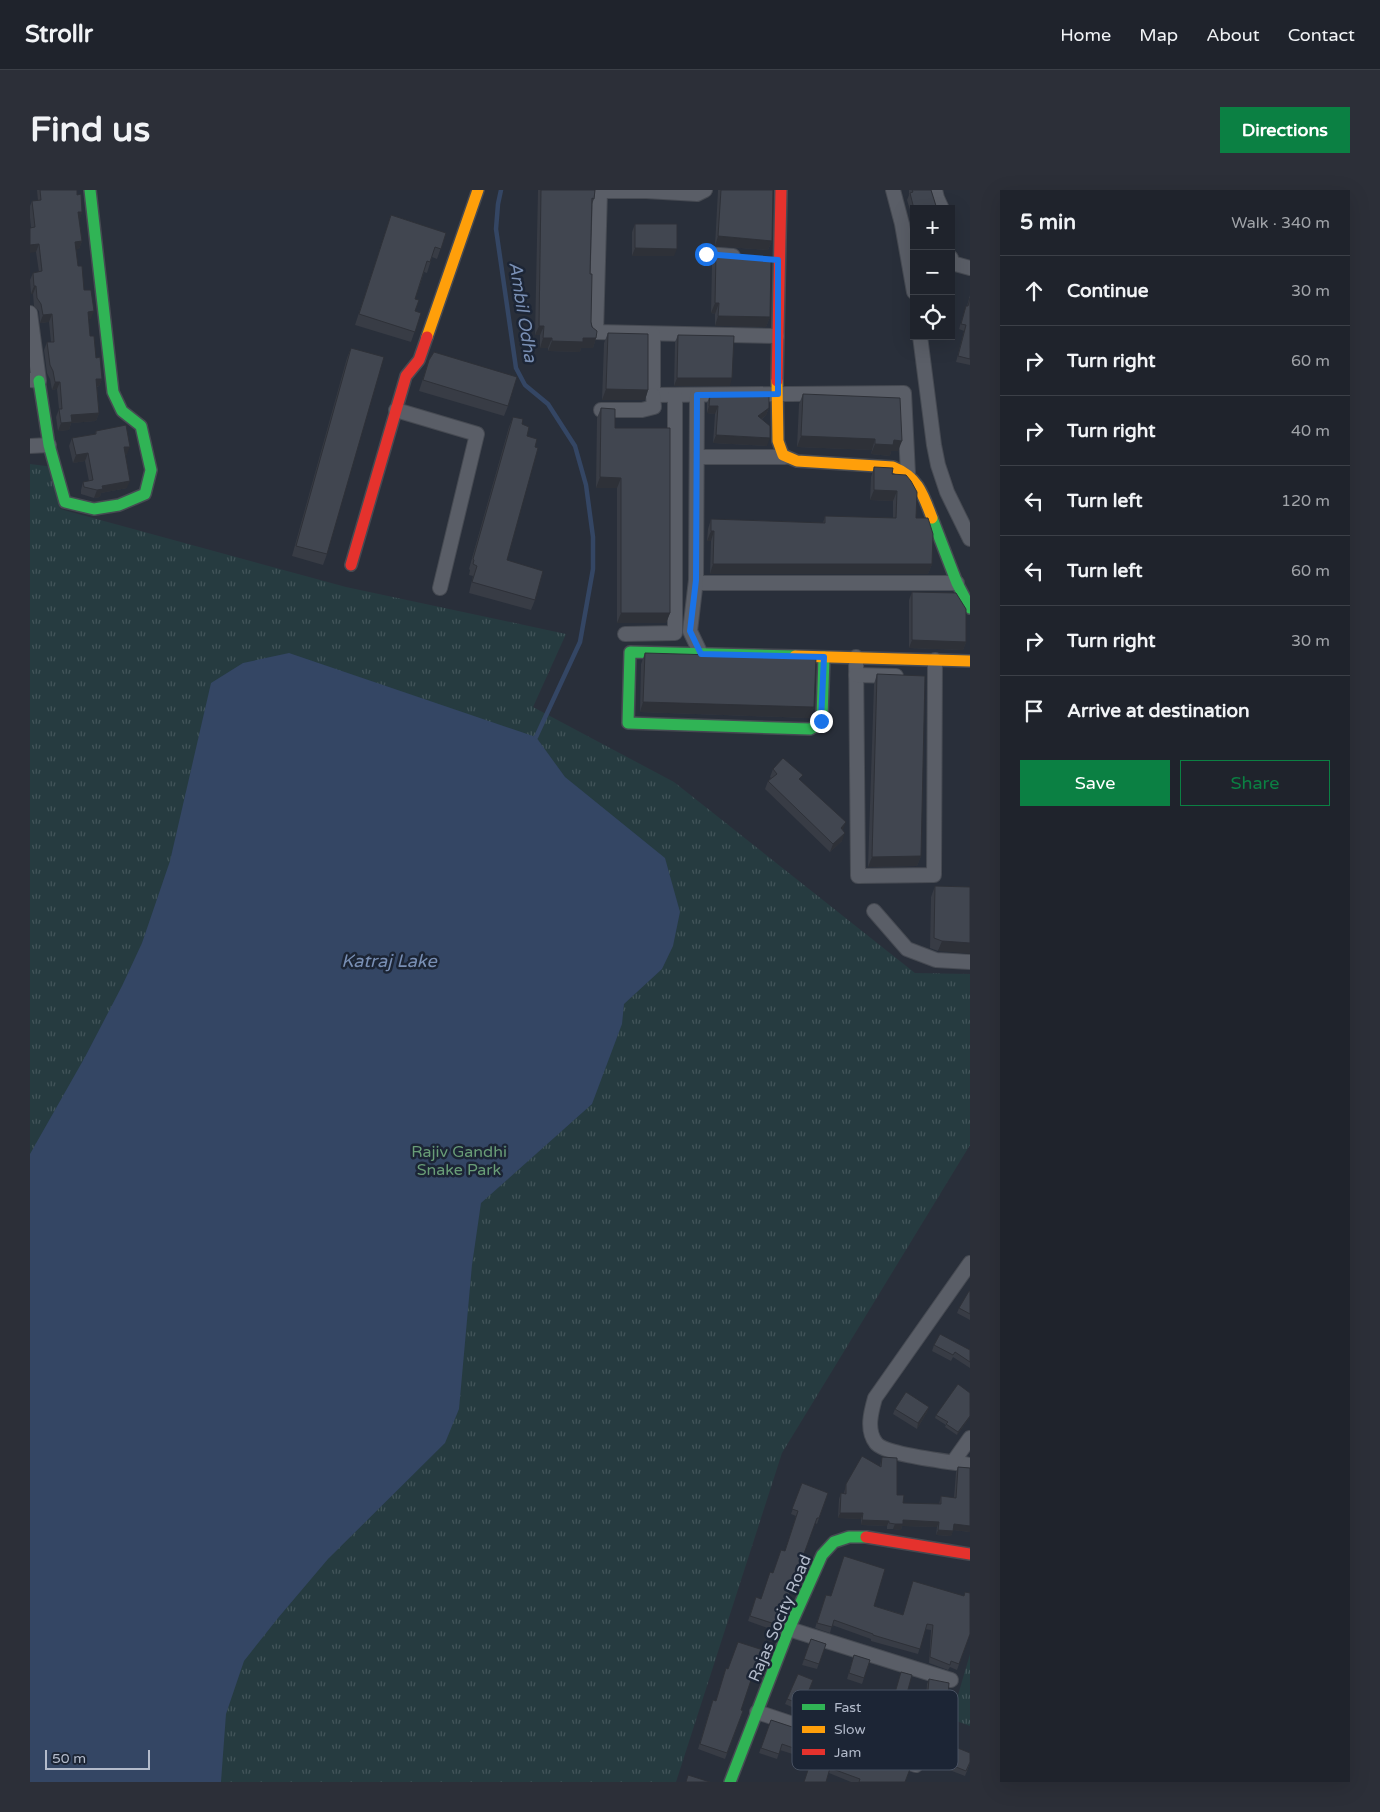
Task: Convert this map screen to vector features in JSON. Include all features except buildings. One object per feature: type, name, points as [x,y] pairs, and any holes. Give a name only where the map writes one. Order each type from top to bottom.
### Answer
[{"type":"street","points":[[30,313],[34,381],[65,502],[94,509],[119,505],[145,494],[150,470],[141,426],[122,411],[113,392],[90,190]]},
{"type":"street","points":[[351,565],[406,376],[419,360],[478,190]]},
{"type":"street","points":[[705,190],[697,194],[600,191],[596,332],[777,336]]},
{"type":"street","points":[[782,190],[774,260],[778,441],[780,452],[785,458]]},
{"type":"street","points":[[893,190],[902,224],[910,269]]},
{"type":"street","points":[[934,190],[940,205]]},
{"type":"street","points":[[706,254],[742,257]]},
{"type":"street","points":[[955,264],[970,268]]},
{"type":"street","points":[[600,410],[642,410],[654,407],[653,334]]},
{"type":"street","points":[[921,340],[938,465],[947,492],[970,539]]},
{"type":"street","points":[[653,395],[904,393],[908,474]]},
{"type":"street","points":[[625,634],[675,633],[675,395]]},
{"type":"street","points":[[697,395],[696,580],[690,631],[701,654]]},
{"type":"street","points":[[396,410],[477,434],[440,588]]},
{"type":"street","points":[[30,446],[49,445]]},
{"type":"street","points":[[696,457],[785,458],[797,461],[893,466],[908,474],[917,484],[926,502],[957,583],[970,608]]},
{"type":"street","points":[[696,580],[696,583],[957,583]]},
{"type":"street","points":[[824,657],[822,712],[821,721],[817,726],[810,728],[628,723],[630,652],[824,657],[970,661]]},
{"type":"street","points":[[856,658],[858,876],[934,875],[930,677],[935,660]]},
{"type":"street","points":[[856,675],[906,677]]},
{"type":"street","points":[[874,911],[907,949],[936,960],[970,962]]},
{"type":"street","points":[[970,1263],[875,1398],[870,1422],[871,1433],[876,1444],[888,1451],[970,1465]]},
{"type":"street","points":[[953,1462],[970,1438]]},
{"type":"street","name":"Rajas Socity Road","points":[[730,1782],[789,1629],[822,1555],[834,1542],[849,1538],[870,1538],[970,1554]]},
{"type":"street","points":[[789,1629],[951,1680]]},
{"type":"street","points":[[757,1712],[792,1724]]},
{"type":"green space","name":"Rajiv Gandhi Snake Park","points":[[30,464],[54,467],[60,509],[346,587],[566,634],[533,707],[674,782],[915,973],[970,974],[970,1145],[782,1453],[676,1782],[30,1782]]},
{"type":"green space","points":[[970,1654],[970,1726],[958,1722],[958,1695]]},
{"type":"water","name":"Katraj Lake","points":[[289,653],[536,737],[565,777],[665,858],[680,912],[673,946],[662,969],[624,1004],[622,1024],[592,1104],[481,1203],[472,1265],[459,1409],[445,1443],[328,1559],[244,1661],[226,1714],[221,1782],[30,1782],[30,1154],[85,1057],[142,943],[170,861],[211,683],[243,663]]},
{"type":"waterway","name":"Ambil Odha","points":[[501,190],[496,229],[516,368],[525,385],[548,404],[575,446],[586,485],[593,537],[593,569],[580,642],[536,737]]},
{"type":"traffic: fast","points":[[39,381],[49,445],[65,502],[94,509],[119,505],[145,494],[151,470],[141,426],[122,411],[113,392],[90,190]]},
{"type":"traffic: fast","points":[[932,518],[957,583],[970,608]]},
{"type":"traffic: fast","points":[[795,656],[630,652],[628,723],[810,729],[818,725],[822,717],[824,657]]},
{"type":"traffic: fast","points":[[730,1782],[789,1629],[822,1555],[834,1542],[849,1537],[866,1537]]},
{"type":"traffic: slow","points":[[427,337],[478,190]]},
{"type":"traffic: slow","points":[[777,381],[778,441],[783,455],[797,461],[893,467],[914,481],[922,494],[932,518]]},
{"type":"traffic: slow","points":[[795,656],[970,661]]},
{"type":"traffic: jam","points":[[777,381],[781,190]]},
{"type":"traffic: jam","points":[[351,565],[406,376],[419,360],[427,337]]},
{"type":"traffic: jam","points":[[866,1537],[970,1554]]},
{"type":"route","points":[[706,254],[778,260],[778,394],[697,395],[696,580],[690,631],[701,654],[824,657],[821,721]]}]
